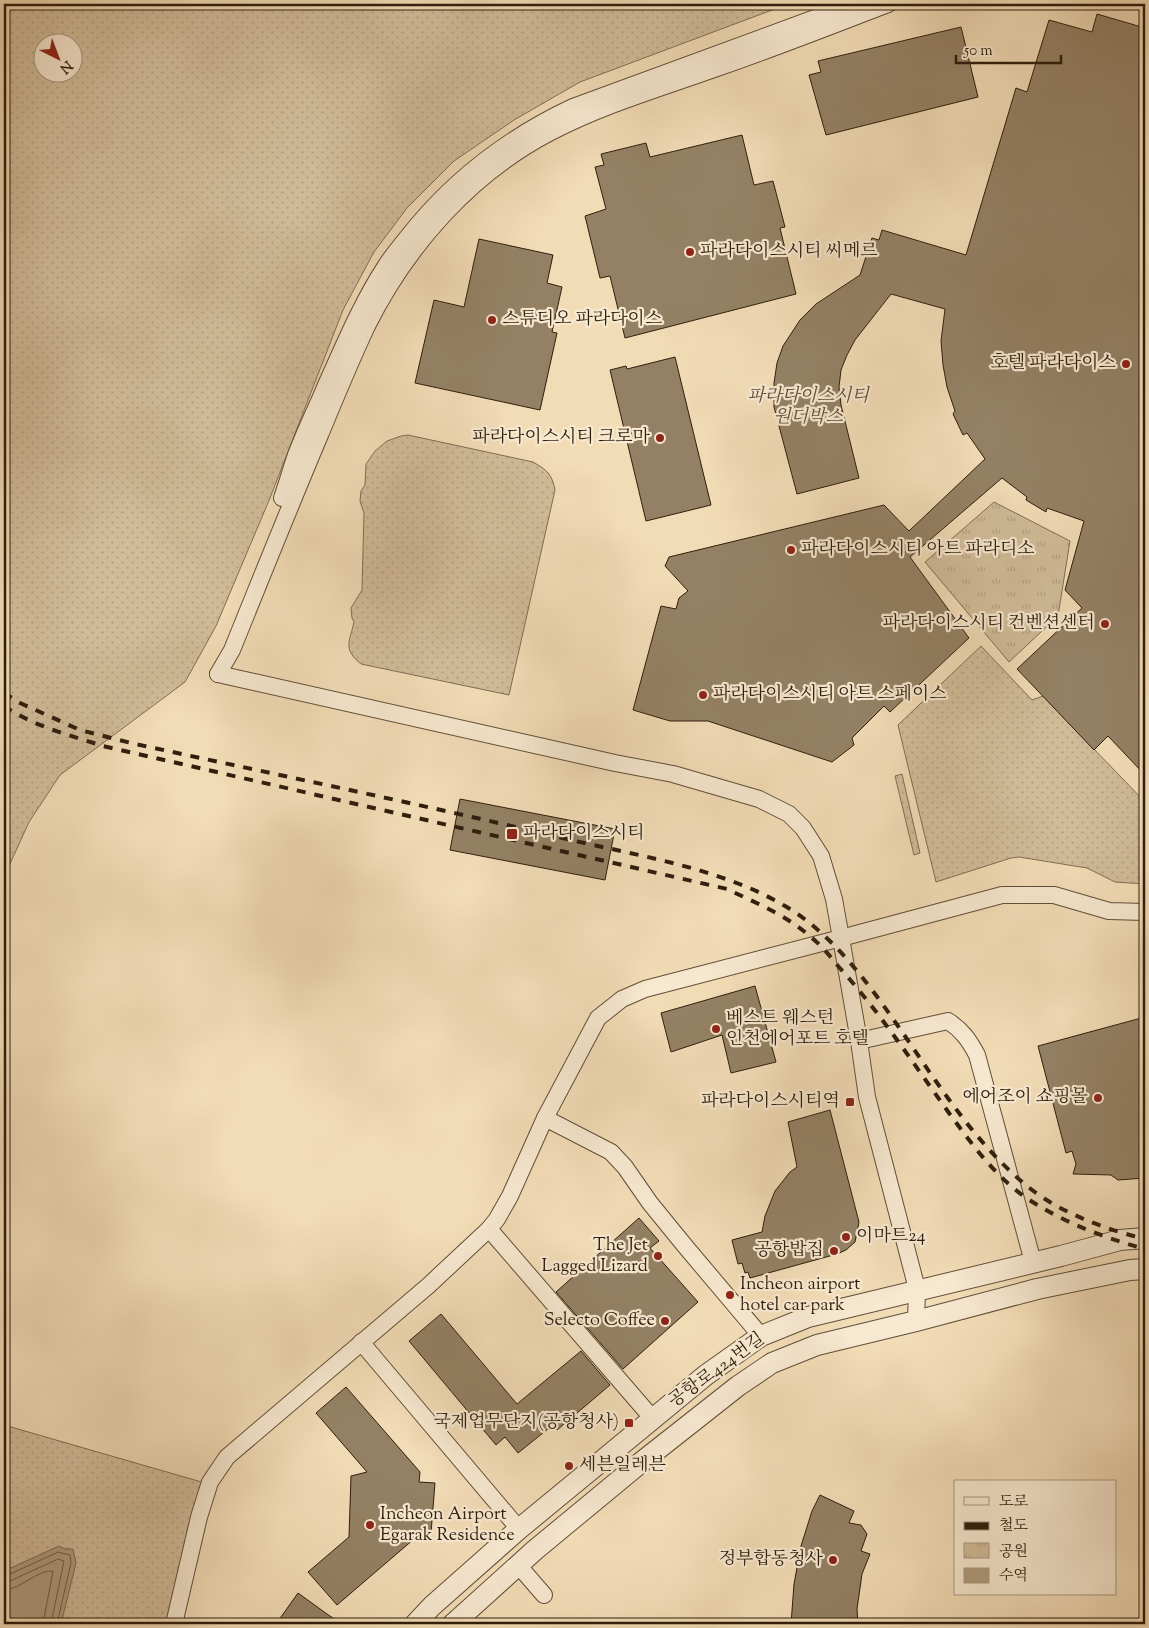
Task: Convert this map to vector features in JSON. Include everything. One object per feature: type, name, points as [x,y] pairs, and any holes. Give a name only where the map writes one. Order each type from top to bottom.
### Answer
[{"type":"street","points":[[218,674],[224,649],[288,482],[296,456],[357,315],[386,265],[421,219],[470,170],[512,140],[546,120],[573,107],[854,4]]},
{"type":"street","points":[[218,674],[232,650],[298,485],[368,324],[407,259],[438,220],[471,187],[515,153],[551,132],[610,106],[765,52],[888,4]]},
{"type":"street","points":[[218,674],[606,761],[673,774],[759,799],[789,814],[803,828],[821,856],[834,899],[867,1097],[917,1290],[916,1321]]},
{"type":"street","points":[[174,1624],[199,1517],[210,1482],[227,1456],[428,1286],[498,1219],[545,1118],[598,1018],[622,999],[645,989],[1002,895],[1054,895],[1109,911],[1145,912]]},
{"type":"street","points":[[859,1041],[948,1021],[959,1028],[969,1039],[977,1055],[1033,1262]]},
{"type":"street","points":[[545,1118],[611,1152],[685,1246],[761,1336]]},
{"type":"street","points":[[489,1229],[653,1419]]},
{"type":"street","name":"공항로424번길","points":[[415,1624],[432,1606],[518,1529],[706,1375],[761,1336],[808,1317],[1120,1240],[1145,1238]]},
{"type":"street","name":"공항로424번길","points":[[453,1624],[518,1565],[646,1458],[738,1386],[772,1363],[817,1345],[1037,1289],[1130,1270],[1145,1269]]},
{"type":"street","points":[[361,1342],[518,1529]]},
{"type":"street","points":[[518,1565],[544,1595]]},
{"type":"green space","points":[[4,4],[788,4],[580,82],[514,120],[454,161],[407,208],[374,252],[343,310],[270,498],[216,626],[185,682],[60,775],[29,822],[4,877]]},
{"type":"green space","points":[[408,435],[533,462],[545,470],[552,480],[555,490],[509,695],[361,664],[351,654],[349,649],[349,640],[354,622],[351,608],[362,590],[364,513],[360,501],[361,491],[365,485],[366,464],[375,451],[387,441]]},
{"type":"green space","points":[[994,502],[1070,541],[1058,616],[1009,662],[925,562]]},
{"type":"green space","points":[[981,646],[1032,700],[1043,696],[1145,802],[1145,884],[1115,882],[1087,868],[1019,857],[936,882],[898,725]]},
{"type":"green space","points":[[902,774],[920,853],[914,855],[895,776]]},
{"type":"green space","points":[[4,1425],[205,1483],[172,1624],[4,1624]]},
{"type":"water","points":[[59,1546],[65,1549],[73,1549],[76,1563],[61,1624],[4,1624],[4,1571]]},
{"type":"building","points":[[1097,14],[1145,28],[1145,775],[1108,736],[1094,750],[1017,669],[1082,608],[1065,590],[1084,521],[1047,508],[1046,512],[1026,500],[1027,497],[1002,478],[910,557],[969,638],[890,712],[884,706],[852,738],[854,745],[832,762],[708,721],[670,721],[633,710],[661,606],[676,609],[679,598],[688,591],[665,566],[669,557],[884,505],[909,531],[985,459],[967,433],[963,435],[953,414],[955,411],[947,387],[941,341],[945,309],[891,294],[855,340],[847,355],[841,370],[839,387],[841,405],[859,478],[797,494],[774,407],[774,383],[777,363],[783,346],[800,320],[816,304],[860,275],[872,238],[879,240],[882,230],[966,255],[1016,88],[1027,92],[1049,20],[1092,32]]},
{"type":"building","points":[[961,27],[978,97],[826,135],[809,75],[821,72],[818,61]]},
{"type":"building","name":"파라다이스시티 씨메르","points":[[742,135],[754,185],[773,181],[785,227],[780,228],[796,294],[625,338],[610,276],[600,278],[585,216],[606,209],[595,167],[604,165],[601,154],[646,143],[650,157]]},
{"type":"building","name":"스튜디오 파라다이스","points":[[479,239],[553,255],[547,283],[562,287],[552,332],[557,333],[540,410],[415,383],[434,300],[464,307]]},
{"type":"building","name":"파라다이스시티 크로마","points":[[675,357],[711,505],[646,521],[610,370],[626,366],[627,369]]},
{"type":"building","points":[[460,799],[615,829],[605,880],[450,850]]},
{"type":"building","name":"베스트 웨스턴 인천에어포트 호텔","points":[[755,986],[776,1062],[731,1073],[722,1035],[671,1052],[661,1013]]},
{"type":"building","name":"에어조이 쇼핑몰","points":[[1145,1017],[1145,1178],[1118,1180],[1111,1175],[1073,1174],[1076,1164],[1072,1151],[1066,1153],[1038,1046]]},
{"type":"building","points":[[830,1110],[859,1222],[855,1242],[846,1250],[837,1254],[750,1278],[748,1272],[745,1273],[742,1263],[738,1264],[732,1240],[762,1232],[765,1216],[775,1191],[790,1172],[797,1167],[788,1122]]},
{"type":"building","points":[[639,1218],[659,1241],[650,1248],[698,1302],[623,1369],[556,1292]]},
{"type":"building","points":[[441,1314],[517,1404],[581,1351],[610,1385],[557,1430],[553,1425],[518,1453],[505,1437],[496,1445],[409,1341]]},
{"type":"building","points":[[346,1387],[420,1472],[419,1482],[435,1483],[431,1533],[414,1532],[414,1539],[337,1605],[308,1572],[349,1537],[351,1476],[367,1472],[316,1413]]},
{"type":"building","name":"정부합동청사","points":[[820,1495],[854,1511],[849,1523],[861,1525],[867,1534],[861,1551],[870,1554],[862,1574],[857,1609],[858,1624],[791,1624],[794,1584],[801,1546],[812,1511]]},
{"type":"building","points":[[298,1593],[327,1614],[342,1624],[276,1624]]},
{"type":"railway","points":[[4,693],[20,703],[80,730],[131,743],[406,802],[653,858],[708,873],[761,893],[801,916],[843,955],[880,1001],[953,1106],[1007,1168],[1040,1196],[1068,1212],[1099,1225],[1145,1239]]},
{"type":"railway","points":[[4,706],[39,725],[103,746],[727,889],[749,899],[793,923],[826,951],[882,1019],[949,1113],[1003,1179],[1025,1197],[1053,1214],[1098,1234],[1145,1249]]},
{"type":"place","name":"파라다이스시티 씨메르","points":[[690,252]]},
{"type":"place","name":"스튜디오 파라다이스","points":[[492,320]]},
{"type":"place","name":"호텔 파라다이스","points":[[1126,364]]},
{"type":"place","name":"파라다이스시티 크로마","points":[[660,438]]},
{"type":"place","name":"파라다이스시티 아트 파라디소","points":[[791,550]]},
{"type":"place","name":"파라다이스시티 컨벤션센터","points":[[1105,624]]},
{"type":"place","name":"파라다이스시티 아트 스페이스","points":[[703,695]]},
{"type":"place","name":"파라다이스시티","points":[[512,834]]},
{"type":"place","name":"베스트 웨스턴 인천에어포트 호텔","points":[[716,1029]]},
{"type":"place","name":"에어조이 쇼핑몰","points":[[1098,1098]]},
{"type":"place","name":"파라다이스시티역","points":[[850,1102]]},
{"type":"place","name":"이마트24","points":[[846,1237]]},
{"type":"place","name":"공항밥집","points":[[834,1251]]},
{"type":"place","name":"The Jet Lagged Lizard","points":[[658,1256]]},
{"type":"place","name":"Incheon airport hotel car park","points":[[730,1295]]},
{"type":"place","name":"Selecto Coffee","points":[[665,1321]]},
{"type":"place","name":"국제업무단지(공항청사)","points":[[629,1423]]},
{"type":"place","name":"세븐일레븐","points":[[569,1466]]},
{"type":"place","name":"Incheon Airport Egarak Residence","points":[[370,1525]]},
{"type":"place","name":"정부합동청사","points":[[833,1560]]},
{"type":"park label","name":"파라다이스시티 원더박스","points":[[808,407]]}]
